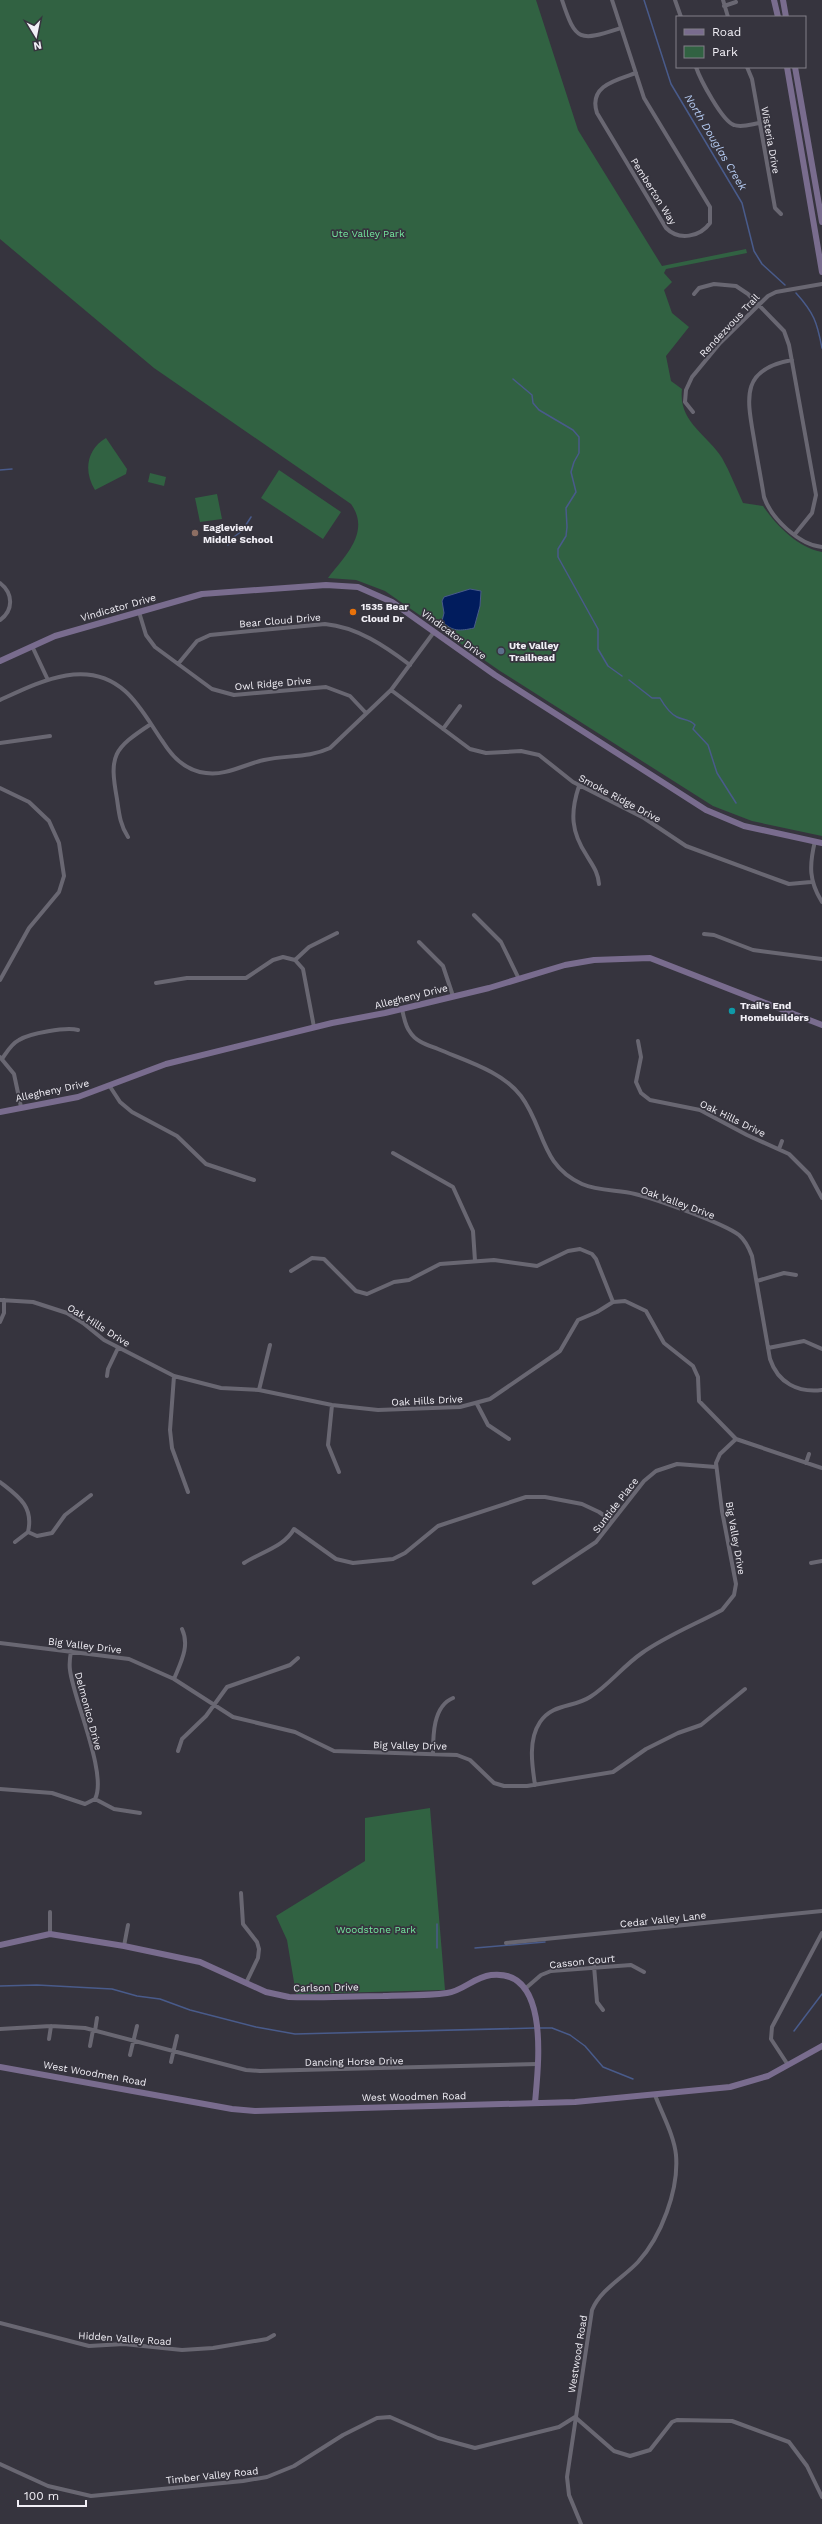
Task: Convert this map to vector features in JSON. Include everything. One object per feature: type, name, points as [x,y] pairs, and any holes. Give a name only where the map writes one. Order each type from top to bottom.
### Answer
[{"type":"main road","points":[[774,0],[778,16]]},
{"type":"main road","points":[[783,0],[786,16]]},
{"type":"main road","points":[[786,68],[822,272]]},
{"type":"main road","points":[[795,68],[822,222]]},
{"type":"main road","name":"Vindicator Drive","points":[[0,661],[62,634],[211,593],[339,584],[367,589],[383,596],[495,676],[706,810],[744,826],[822,843]]},
{"type":"main road","name":"Allegheny Drive","points":[[0,1112],[78,1097],[166,1064],[314,1027],[402,1009],[519,979],[581,961],[610,958],[650,958],[822,1025]]},
{"type":"main road","name":"Carlson Drive","points":[[0,1945],[50,1934],[124,1946],[200,1962],[266,1992],[289,1997],[309,1998],[449,1993],[480,1977],[492,1975],[505,1976],[526,1988]]},
{"type":"main road","points":[[526,1988],[535,2006],[539,2066],[535,2103]]},
{"type":"main road","name":"West Woodmen Road","points":[[0,2067],[245,2110],[575,2102],[742,2085],[772,2074],[822,2046]]},
{"type":"street","points":[[562,0],[571,26],[578,36],[594,37],[621,28]]},
{"type":"street","points":[[612,0],[646,103],[708,203],[711,212],[710,223],[715,225]]},
{"type":"street","points":[[675,0],[681,16]]},
{"type":"street","points":[[722,0],[728,16]]},
{"type":"street","points":[[724,6],[736,2]]},
{"type":"street","points":[[696,68],[705,85],[730,123],[738,126],[759,123]]},
{"type":"street","name":"Wisteria Drive","points":[[747,68],[752,79],[774,208],[780,214]]},
{"type":"street","name":"Pemberton Way","points":[[636,73],[608,83],[595,94],[594,104],[599,118],[662,222],[674,236],[696,234],[710,223]]},
{"type":"street","points":[[761,167],[767,166]]},
{"type":"street","points":[[694,294],[699,288],[729,284],[742,289],[759,304],[784,331],[788,340],[816,495],[812,513],[795,534]]},
{"type":"street","name":"Rendezvous Trail","points":[[693,412],[685,402],[688,383],[720,343],[759,304],[772,293],[822,284]]},
{"type":"street","points":[[792,360],[772,365],[762,371],[751,387],[748,398],[766,502],[774,516],[795,534],[807,543],[822,547]]},
{"type":"street","points":[[0,583],[7,590],[10,603],[8,612],[0,620]]},
{"type":"street","name":"Owl Ridge Drive","points":[[139,612],[143,627],[150,641],[212,689],[225,694],[326,687],[337,689],[350,696],[366,712]]},
{"type":"street","name":"Bear Cloud Drive","points":[[178,664],[197,641],[210,635],[325,624],[342,627],[373,639],[410,665]]},
{"type":"street","points":[[0,700],[47,678],[78,674],[105,679],[129,694],[168,749],[181,763],[198,772],[214,774],[268,759],[317,754],[337,744],[366,712],[391,690],[434,632]]},
{"type":"street","points":[[32,646],[47,678]]},
{"type":"street","name":"Smoke Ridge Drive","points":[[391,690],[464,745],[478,751],[494,753],[521,750],[539,754],[579,786],[644,818],[686,846],[789,884],[811,882]]},
{"type":"street","points":[[443,729],[460,706]]},
{"type":"street","points":[[128,837],[121,827],[112,768],[120,747],[151,724]]},
{"type":"street","points":[[0,743],[50,736]]},
{"type":"street","points":[[579,786],[572,809],[574,832],[598,873],[599,884]]},
{"type":"street","points":[[0,788],[29,802],[50,821],[59,843],[64,876],[59,892],[29,928],[0,980]]},
{"type":"street","points":[[815,842],[810,862],[811,882],[822,902]]},
{"type":"street","points":[[474,915],[501,942],[519,979]]},
{"type":"street","points":[[295,960],[309,947],[337,933]]},
{"type":"street","points":[[704,934],[714,935],[753,950],[822,959]]},
{"type":"street","points":[[419,942],[443,966],[453,996]]},
{"type":"street","points":[[156,983],[186,978],[246,978],[278,958],[295,960],[301,965],[304,974],[314,1027]]},
{"type":"street","name":"Oak Valley Drive","points":[[402,1009],[407,1027],[418,1040],[493,1073],[516,1090],[526,1103],[549,1155],[566,1175],[592,1187],[634,1194],[656,1200],[733,1231],[748,1245],[757,1281],[772,1364],[782,1380],[798,1389],[822,1390]]},
{"type":"street","points":[[21,1107],[14,1074],[1,1058],[14,1043],[25,1037],[70,1028],[78,1030]]},
{"type":"street","name":"Oak Hills Drive","points":[[638,1041],[641,1057],[636,1082],[645,1097],[656,1102],[700,1110],[747,1135],[779,1149],[804,1167],[822,1198]]},
{"type":"street","points":[[109,1085],[120,1102],[132,1112],[177,1136],[206,1164],[254,1180]]},
{"type":"street","points":[[779,1149],[782,1141]]},
{"type":"street","points":[[393,1153],[453,1187],[472,1226],[476,1261]]},
{"type":"street","points":[[291,1272],[312,1258],[324,1259],[356,1291],[367,1294],[394,1282],[409,1280],[440,1264],[502,1260],[537,1266],[568,1251],[586,1251],[596,1259],[600,1266],[613,1302],[633,1304],[646,1311],[664,1343],[689,1361],[697,1371],[699,1401],[736,1439],[822,1468]]},
{"type":"street","points":[[757,1281],[784,1273],[796,1275]]},
{"type":"street","points":[[0,1322],[4,1313],[2,1300]]},
{"type":"street","name":"Oak Hills Drive","points":[[2,1300],[26,1301],[58,1309],[78,1319],[99,1336],[118,1348],[174,1376],[221,1388],[259,1390],[332,1405],[378,1410],[460,1407],[477,1404],[496,1396],[560,1351],[578,1320],[597,1312],[613,1302]]},
{"type":"street","points":[[768,1348],[804,1341],[822,1349]]},
{"type":"street","points":[[259,1390],[270,1345]]},
{"type":"street","points":[[107,1376],[108,1368],[118,1348]]},
{"type":"street","points":[[174,1376],[170,1430],[172,1448],[188,1492]]},
{"type":"street","points":[[477,1404],[488,1425],[509,1439]]},
{"type":"street","points":[[332,1405],[328,1445],[339,1472]]},
{"type":"street","points":[[716,1467],[720,1454],[736,1439]]},
{"type":"street","points":[[806,1463],[809,1454]]},
{"type":"street","name":"Suntide Place","points":[[534,1583],[596,1542],[644,1481],[656,1471],[677,1464],[716,1467]]},
{"type":"street","name":"Big Valley Drive","points":[[0,1643],[129,1659],[174,1679],[213,1706],[239,1719],[296,1732],[334,1751],[433,1753],[464,1757],[494,1782],[504,1786],[535,1785],[532,1763],[533,1744],[536,1731],[544,1717],[556,1708],[590,1698],[641,1654],[722,1610],[731,1601],[735,1590],[735,1578],[716,1467]]},
{"type":"street","points":[[0,1482],[27,1506],[30,1517],[28,1532],[15,1542]]},
{"type":"street","points":[[28,1532],[37,1536],[52,1533],[65,1515],[91,1495]]},
{"type":"street","points":[[244,1563],[282,1543],[289,1538],[294,1529],[336,1559],[353,1563],[393,1559],[405,1553],[438,1526],[526,1497],[545,1497],[582,1504],[599,1512],[612,1522]]},
{"type":"street","points":[[811,1563],[822,1561]]},
{"type":"street","points":[[174,1679],[185,1646],[186,1637],[182,1629]]},
{"type":"street","name":"Delmonico Drive","points":[[71,1651],[70,1671],[90,1742],[98,1788],[95,1799]]},
{"type":"street","points":[[178,1751],[182,1739],[213,1706],[227,1686],[290,1665],[298,1658]]},
{"type":"street","points":[[535,1785],[618,1770],[646,1749],[678,1733],[701,1724],[745,1689]]},
{"type":"street","points":[[433,1753],[436,1720],[445,1702],[453,1698]]},
{"type":"street","points":[[0,1789],[52,1793],[85,1804],[95,1799],[114,1809],[140,1813]]},
{"type":"street","points":[[241,1893],[243,1924],[258,1942],[259,1949],[258,1958],[246,1983]]},
{"type":"street","name":"Cedar Valley Lane","points":[[506,1943],[822,1911]]},
{"type":"street","points":[[50,1912],[50,1934]]},
{"type":"street","points":[[124,1946],[128,1925]]},
{"type":"street","points":[[788,2064],[771,2039],[772,2027],[822,1933]]},
{"type":"street","name":"Casson Court","points":[[526,1988],[541,1975],[551,1970],[631,1964],[644,1972]]},
{"type":"street","points":[[594,1966],[597,2002],[603,2010]]},
{"type":"street","points":[[90,2046],[97,2018]]},
{"type":"street","points":[[49,2039],[50,2026]]},
{"type":"street","name":"Dancing Horse Drive","points":[[0,2029],[50,2026],[94,2030],[246,2070],[260,2071],[539,2066]]},
{"type":"street","points":[[130,2055],[137,2026]]},
{"type":"street","points":[[171,2062],[177,2036]]},
{"type":"street","name":"Westwood Road","points":[[581,2524],[569,2495],[566,2477],[592,2310],[601,2295],[632,2268],[646,2252],[663,2224],[670,2199],[676,2155],[673,2141],[655,2095]]},
{"type":"street","name":"Hidden Valley Road","points":[[0,2323],[90,2346],[124,2344],[167,2349],[213,2348],[267,2339],[274,2335]]},
{"type":"street","name":"Timber Valley Road","points":[[0,2464],[63,2491],[102,2496],[267,2477],[301,2463],[343,2435],[377,2418],[390,2417],[438,2438],[475,2448],[559,2427],[575,2418]]},
{"type":"street","points":[[575,2418],[614,2451],[630,2456],[650,2450],[672,2422],[677,2420],[732,2421],[789,2442],[807,2466],[822,2497]]},
{"type":"green space","name":"Ute Valley Park","points":[[0,0],[536,0],[578,130],[662,266],[746,249],[747,253],[666,269],[664,273],[672,282],[664,290],[672,313],[689,327],[666,356],[671,381],[682,389],[684,410],[695,427],[716,449],[722,458],[743,503],[763,506],[774,521],[788,535],[804,546],[822,552],[822,836],[752,821],[713,806],[500,671],[385,591],[356,580],[328,578],[348,552],[357,534],[358,524],[356,514],[351,504],[154,368],[0,239]]},
{"type":"green space","points":[[106,438],[127,469],[126,474],[95,490],[89,475],[89,461],[95,448]]},
{"type":"green space","points":[[279,470],[341,512],[323,539],[261,498]]},
{"type":"green space","points":[[150,473],[166,477],[164,486],[148,482]]},
{"type":"green space","points":[[217,494],[222,519],[200,522],[195,498]]},
{"type":"green space","name":"Woodstone Park","points":[[430,1808],[445,1990],[296,1994],[287,1940],[276,1916],[365,1861],[365,1818]]},
{"type":"shaded area","points":[[470,589],[481,591],[480,606],[474,628],[464,630],[453,629],[442,621],[444,613],[442,601],[444,597]]},
{"type":"waterway","name":"North Douglas Creek","points":[[644,0],[671,84],[742,203],[754,251],[762,264],[785,285]]},
{"type":"waterway","name":"North Douglas Creek","points":[[796,293],[807,306],[814,318],[822,348]]},
{"type":"waterway","points":[[513,379],[532,395],[533,403],[539,410],[573,430],[579,437],[579,453],[571,472],[576,492],[566,508],[566,536],[558,549],[558,557],[598,629],[598,649],[608,666],[622,676]]},
{"type":"waterway","points":[[0,470],[12,469]]},
{"type":"waterway","points":[[228,545],[231,539],[242,531],[251,517]]},
{"type":"waterway","points":[[629,680],[652,698],[660,698],[667,709],[674,715],[695,725],[693,729],[708,745],[717,773],[736,803]]},
{"type":"waterway","points":[[437,1924],[437,1948]]},
{"type":"waterway","points":[[475,1948],[545,1942]]},
{"type":"waterway","points":[[0,1986],[37,1985],[112,1989],[137,1996],[160,1999],[190,2010],[256,2027],[295,2034],[535,2028]]},
{"type":"waterway","points":[[794,2031],[822,1994]]},
{"type":"waterway","points":[[539,2028],[552,2028],[570,2035],[585,2046],[603,2067],[633,2079]]},
{"type":"place","name":"Eagleview Middle School","points":[[195,533]]},
{"type":"place","name":"1535 Bear Cloud Dr","points":[[353,612]]},
{"type":"place","name":"Ute Valley Trailhead","points":[[501,651]]},
{"type":"place","name":"Trail's End Homebuilders","points":[[732,1011]]}]
